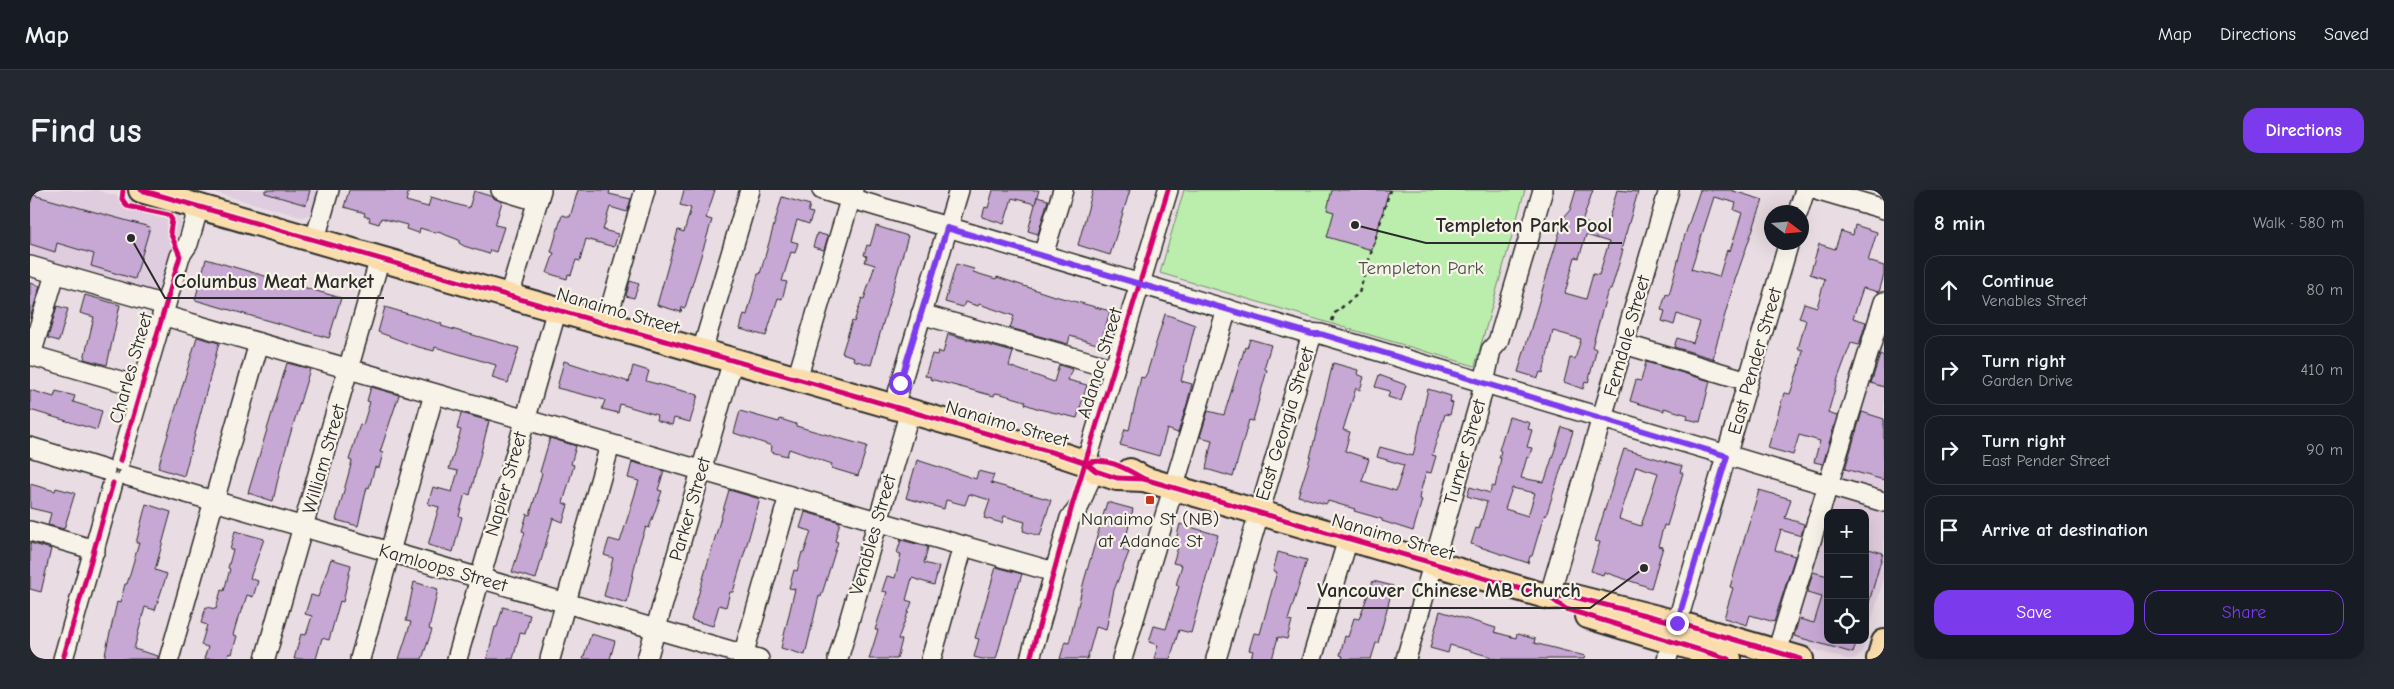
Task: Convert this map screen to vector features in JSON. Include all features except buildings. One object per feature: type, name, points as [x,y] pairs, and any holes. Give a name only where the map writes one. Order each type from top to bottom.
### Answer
[{"type":"main road","name":"Nanaimo Street","points":[[141,190],[902,408],[1091,467],[1100,459],[1121,465],[1144,479],[1258,513],[1549,597],[1570,596],[1672,641],[1729,659]]},
{"type":"main road","name":"Nanaimo Street","points":[[1672,641],[1776,652],[1801,659]]},
{"type":"main road","points":[[1879,659],[1884,642]]},
{"type":"street","points":[[315,239],[329,190]]},
{"type":"street","points":[[501,190],[539,196],[509,296]]},
{"type":"street","points":[[606,323],[645,190]]},
{"type":"street","points":[[702,351],[750,190]]},
{"type":"street","points":[[822,190],[852,195],[947,228],[1140,282],[1312,334],[1321,334],[1884,502]]},
{"type":"street","name":"Venables Street","points":[[838,659],[877,521],[921,314],[959,190]]},
{"type":"street","points":[[1043,255],[1063,190]]},
{"type":"street","name":"Adanac Street","points":[[1030,659],[1070,518],[1080,509],[1090,478],[1114,369],[1168,190]]},
{"type":"street","name":"Turner Street","points":[[1406,659],[1481,397],[1491,350],[1498,342],[1543,190]]},
{"type":"street","name":"Ferndale Street","points":[[1549,597],[1669,190]]},
{"type":"street","points":[[1800,205],[1805,190]]},
{"type":"street","points":[[1819,190],[1884,209]]},
{"type":"street","points":[[797,379],[852,195]]},
{"type":"street","name":"Charles Street","points":[[63,659],[163,310],[180,256],[188,244],[199,206]]},
{"type":"street","name":"East Pender Street","points":[[1672,641],[1788,250]]},
{"type":"street","name":"William Street","points":[[265,659],[380,258]]},
{"type":"street","points":[[30,266],[259,343],[349,370],[1054,572]]},
{"type":"street","points":[[55,274],[30,355],[141,387]]},
{"type":"street","points":[[1776,652],[1884,302]]},
{"type":"street","points":[[1122,659],[1172,487],[1227,309]]},
{"type":"street","name":"Napier Street","points":[[456,659],[557,310]]},
{"type":"street","points":[[921,314],[1114,369]]},
{"type":"street","name":"East Georgia Street","points":[[1216,659],[1312,334]]},
{"type":"street","points":[[169,659],[259,343]]},
{"type":"street","points":[[1624,344],[1748,381]]},
{"type":"street","name":"Parker Street","points":[[648,659],[700,470],[733,360]]},
{"type":"street","points":[[360,659],[434,394]]},
{"type":"street","points":[[550,659],[610,445]]},
{"type":"street","name":"Kamloops Street","points":[[30,447],[748,658]]},
{"type":"street","points":[[748,658],[789,496]]},
{"type":"street","points":[[30,531],[94,550]]},
{"type":"street","points":[[1312,659],[1348,539]]},
{"type":"street","points":[[932,659],[963,546]]},
{"type":"path","points":[[1332,322],[1335,313],[1360,293],[1390,190]]},
{"type":"shaded area","points":[[30,190],[71,190],[80,192],[96,190],[178,215],[181,223],[177,239],[172,245],[157,294],[30,262]]},
{"type":"shaded area","points":[[207,190],[320,190],[314,210],[311,214],[302,217]]},
{"type":"shaded area","points":[[1884,302],[1884,490],[1830,474]]},
{"type":"shaded area","points":[[1833,497],[1884,512],[1884,578],[1869,629],[1869,509],[1824,509],[1824,644],[1865,644],[1862,653],[1856,659],[1847,659],[1791,643],[1782,634],[1822,503],[1825,504],[1829,498]]},
{"type":"green space","name":"Templeton Park","points":[[1184,190],[1525,190],[1475,366],[1160,273]]},
{"type":"cycle path","points":[[120,461],[180,256],[170,232],[172,220],[169,215],[127,206],[122,199],[123,190]]},
{"type":"cycle path","points":[[141,190],[1065,456],[1086,463],[1096,471],[1117,478],[1144,479]]},
{"type":"cycle path","points":[[1030,659],[1072,506],[1168,190]]},
{"type":"cycle path","points":[[1086,463],[1102,461],[1116,465],[1144,479],[1549,597],[1570,596],[1677,623],[1801,659]]},
{"type":"cycle path","points":[[63,659],[113,483]]},
{"type":"cycle path","points":[[1549,597],[1566,609],[1729,659]]},
{"type":"place","name":"Templeton Park Pool","points":[[1355,225]]},
{"type":"place","name":"Columbus Meat Market","points":[[131,238]]},
{"type":"place","name":"Nanaimo St (NB) at Adanac St","points":[[1150,500]]},
{"type":"place","name":"Vancouver Chinese MB Church","points":[[1644,568]]},
{"type":"route","points":[[900,383],[947,228],[1154,286],[1312,334],[1321,334],[1616,421],[1727,456],[1677,623]]}]
